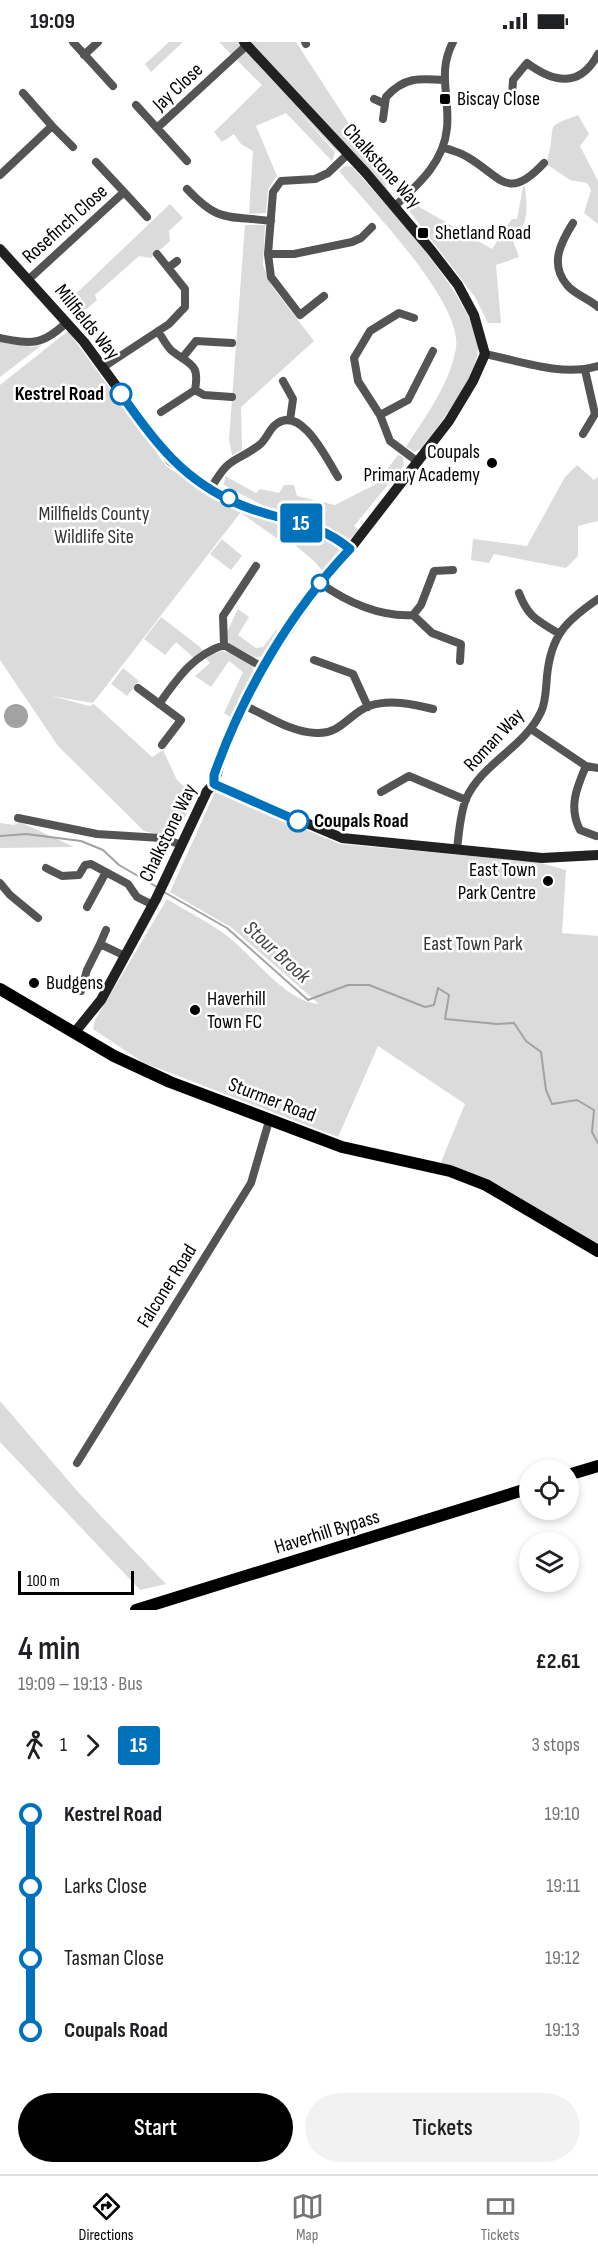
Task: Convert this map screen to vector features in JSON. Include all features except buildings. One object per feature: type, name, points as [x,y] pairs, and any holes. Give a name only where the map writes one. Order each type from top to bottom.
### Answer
[{"type":"main road","name":"Sturmer Road","points":[[0,989],[114,1056],[151,1073],[269,1121],[342,1147],[450,1171],[486,1185],[598,1251]]},
{"type":"main road","points":[[579,1472],[598,1466]]},
{"type":"main road","name":"Haverhill Bypass","points":[[136,1610],[519,1491]]},
{"type":"street","points":[[73,42],[113,86]]},
{"type":"street","points":[[84,55],[98,42]]},
{"type":"street","points":[[395,206],[422,183],[443,147],[447,127],[445,57],[453,42]]},
{"type":"street","name":"Jay Close","points":[[158,128],[246,44]]},
{"type":"street","name":"Chalkstone Way","points":[[75,1032],[101,1000],[154,902],[207,790],[214,784],[226,742],[264,668],[320,583],[350,549],[418,462],[462,400],[485,354],[474,315],[458,285],[395,206],[246,44]]},
{"type":"street","points":[[512,96],[513,80],[527,63],[543,75],[556,80],[575,77],[591,68],[598,54]]},
{"type":"street","points":[[382,119],[383,103],[394,88],[416,77],[444,80]]},
{"type":"street","points":[[22,93],[73,147]]},
{"type":"street","points":[[374,99],[383,103]]},
{"type":"street","name":"Jay Close","points":[[136,105],[187,160]]},
{"type":"street","points":[[0,175],[52,126]]},
{"type":"street","points":[[443,147],[469,157],[496,180],[509,183],[525,181],[544,164]]},
{"type":"street","points":[[324,296],[300,315],[271,277],[268,254],[273,192],[281,181],[315,179],[328,173],[348,154]]},
{"type":"street","name":"Rosefinch Close","points":[[96,162],[147,217]]},
{"type":"street","points":[[187,189],[206,208],[218,215],[271,221]]},
{"type":"street","name":"Rosefinch Close","points":[[28,280],[124,192]]},
{"type":"street","points":[[573,223],[560,244],[557,259],[560,272],[567,285],[598,307]]},
{"type":"street","points":[[268,254],[294,254],[352,242],[361,238],[372,227]]},
{"type":"street","name":"Millfields Way","points":[[0,249],[67,322],[171,461],[238,504],[319,528],[333,535],[350,549]]},
{"type":"street","points":[[102,368],[158,331],[185,307],[185,289],[157,254]]},
{"type":"street","points":[[168,268],[177,261]]},
{"type":"street","points":[[414,318],[399,313],[370,331],[354,358],[358,381],[380,415],[390,441],[418,462]]},
{"type":"street","points":[[0,338],[30,344],[43,341],[67,322]]},
{"type":"street","points":[[158,331],[171,351],[193,365],[197,378],[195,390],[171,411],[161,412]]},
{"type":"street","points":[[183,357],[196,341],[232,343]]},
{"type":"street","points":[[380,415],[408,400],[433,351]]},
{"type":"street","points":[[485,354],[560,370],[585,370],[598,366]]},
{"type":"street","points":[[583,434],[597,414],[585,370]]},
{"type":"street","points":[[283,381],[293,399],[290,420]]},
{"type":"street","points":[[195,390],[204,395],[232,397]]},
{"type":"street","points":[[211,488],[222,468],[231,460],[259,446],[276,424],[290,420],[304,425],[338,477]]},
{"type":"street","points":[[224,645],[222,616],[256,566]]},
{"type":"street","points":[[320,583],[347,601],[396,616],[413,615],[422,605],[434,571],[453,570]]},
{"type":"street","points":[[519,593],[532,618],[558,633]]},
{"type":"street","name":"Roman Way","points":[[457,849],[466,800],[487,770],[531,729],[542,710],[549,663],[558,633],[571,618],[598,599]]},
{"type":"street","points":[[413,615],[432,633],[461,644],[460,662]]},
{"type":"street","points":[[224,645],[264,668]]},
{"type":"street","points":[[159,704],[184,670],[203,654],[224,645]]},
{"type":"street","points":[[314,660],[353,674],[368,707]]},
{"type":"street","points":[[138,688],[180,720],[162,745]]},
{"type":"street","points":[[243,705],[296,731],[319,734],[345,725],[368,707],[401,702],[433,709]]},
{"type":"street","points":[[531,729],[586,766],[598,768]]},
{"type":"street","points":[[586,766],[575,790],[574,811],[580,830],[596,836]]},
{"type":"street","points":[[381,792],[409,776],[466,800]]},
{"type":"street","points":[[214,784],[342,838],[542,858],[598,855]]},
{"type":"street","points":[[18,818],[98,834],[161,838],[182,845]]},
{"type":"street","points":[[46,868],[62,876],[79,875],[85,866],[91,864],[128,884],[137,897],[154,902]]},
{"type":"street","points":[[87,907],[106,873]]},
{"type":"street","points":[[0,883],[10,895],[38,918]]},
{"type":"street","points":[[81,991],[87,970],[106,930]]},
{"type":"street","points":[[100,944],[123,956]]},
{"type":"street","name":"Falconer Road","points":[[77,1463],[251,1183],[269,1121]]},
{"type":"green space","points":[[169,42],[183,42],[151,72],[145,64]]},
{"type":"green space","points":[[219,42],[296,42],[381,173],[391,197],[342,146],[336,151],[296,109],[335,152],[332,161],[286,113],[256,126],[277,176],[268,189],[266,213],[249,214],[253,151],[241,144],[234,134],[222,142],[214,132],[262,85]]},
{"type":"green space","points":[[578,115],[589,134],[580,146],[598,181],[598,224],[584,213],[591,190],[587,183],[570,180],[545,163],[554,126]]},
{"type":"green space","points":[[345,166],[352,167],[427,254],[447,281],[474,330],[478,349],[471,374],[447,414],[422,448],[415,452],[406,447],[443,387],[456,348],[454,329],[445,306],[430,281],[391,231],[339,171]]},
{"type":"green space","points":[[525,186],[527,208],[525,221],[512,238],[519,257],[496,265],[501,323],[488,323],[475,297],[407,208],[410,204],[416,205],[492,249],[512,219],[517,219]]},
{"type":"green space","points":[[170,204],[183,218],[169,231],[170,241],[151,258],[139,256],[95,295],[97,300],[76,318],[63,306]]},
{"type":"green space","points":[[245,225],[265,225],[263,265],[271,285],[314,341],[241,407],[242,450],[232,455],[229,439]]},
{"type":"green space","name":"Millfields County Wildlife Site","points":[[68,331],[167,467],[241,512],[93,703],[52,696],[89,706],[94,704],[152,757],[163,750],[177,780],[195,797],[175,838],[144,831],[58,746],[0,660],[0,385]]},
{"type":"green space","points":[[0,342],[32,347],[42,345],[0,377]]},
{"type":"green space","points":[[398,455],[403,457],[404,465],[354,526],[359,531],[350,539],[340,536],[320,523],[277,513],[224,485],[225,476],[256,493],[260,489],[279,493],[284,485],[294,485],[297,496],[335,505],[376,484]]},
{"type":"green space","points":[[577,465],[594,480],[598,477],[598,521],[578,526],[578,556],[566,568],[494,554],[489,563],[471,560],[473,539],[527,546],[565,477]]},
{"type":"green space","points":[[244,510],[312,530],[334,543],[340,552],[324,573],[314,561],[289,540],[282,542],[241,513]]},
{"type":"green space","points":[[222,539],[242,556],[231,570],[210,554]]},
{"type":"green space","points":[[238,609],[249,617],[238,635],[256,648],[263,647],[277,629],[279,631],[278,637],[262,657],[255,657],[229,644],[227,632]]},
{"type":"green space","points":[[161,617],[203,651],[194,658],[176,642],[165,655],[144,639]]},
{"type":"green space","points":[[222,651],[236,654],[252,664],[254,672],[231,718],[224,713],[243,672],[229,661],[211,687],[195,676],[210,663],[204,657]]},
{"type":"green space","points":[[123,668],[139,681],[127,696],[111,684]]},
{"type":"green space","name":"East Town Park","points":[[215,792],[340,844],[537,862],[566,870],[562,933],[598,936],[598,1251],[450,1171],[441,1162],[465,1104],[378,1046],[338,1137],[144,1063],[93,1029],[95,1020],[167,899],[234,941],[268,975],[293,995],[319,1004],[232,928],[170,892]]},
{"type":"green space","points":[[20,822],[74,847],[0,848],[0,823],[14,825]]},
{"type":"green space","points":[[0,1401],[78,1492],[166,1584],[140,1590],[0,1442]]},
{"type":"shaded area","points":[[16,704],[25,707],[28,716],[25,725],[16,728],[7,725],[4,716],[7,707]]},
{"type":"waterway","name":"Stour Brook","points":[[0,836],[26,834],[81,841],[103,850],[119,865],[157,887]]},
{"type":"waterway","name":"Stour Brook","points":[[164,892],[227,928],[308,1000],[348,985],[369,985],[425,1007],[434,1005],[438,988],[449,995],[445,1019],[497,1024],[514,1023],[526,1041],[541,1052],[546,1090],[552,1104],[577,1100],[594,1110],[592,1132],[598,1143]]},
{"type":"bus line","name":"15","points":[[121,394],[171,461],[194,478],[238,504],[319,528],[333,535],[350,549],[320,583],[264,668],[243,705],[214,775],[214,784],[298,821]]},
{"type":"place","name":"Biscay Close","points":[[445,99]]},
{"type":"place","name":"Shetland Road","points":[[423,233]]},
{"type":"place","name":"Kestrel Road","points":[[121,394]]},
{"type":"place","name":"Coupals Primary Academy","points":[[492,463]]},
{"type":"place","name":"Coupals Road","points":[[298,821]]},
{"type":"place","name":"East Town Park Centre","points":[[548,881]]},
{"type":"place","name":"Budgens","points":[[34,983]]},
{"type":"place","name":"Haverhill Town FC","points":[[195,1010]]}]
